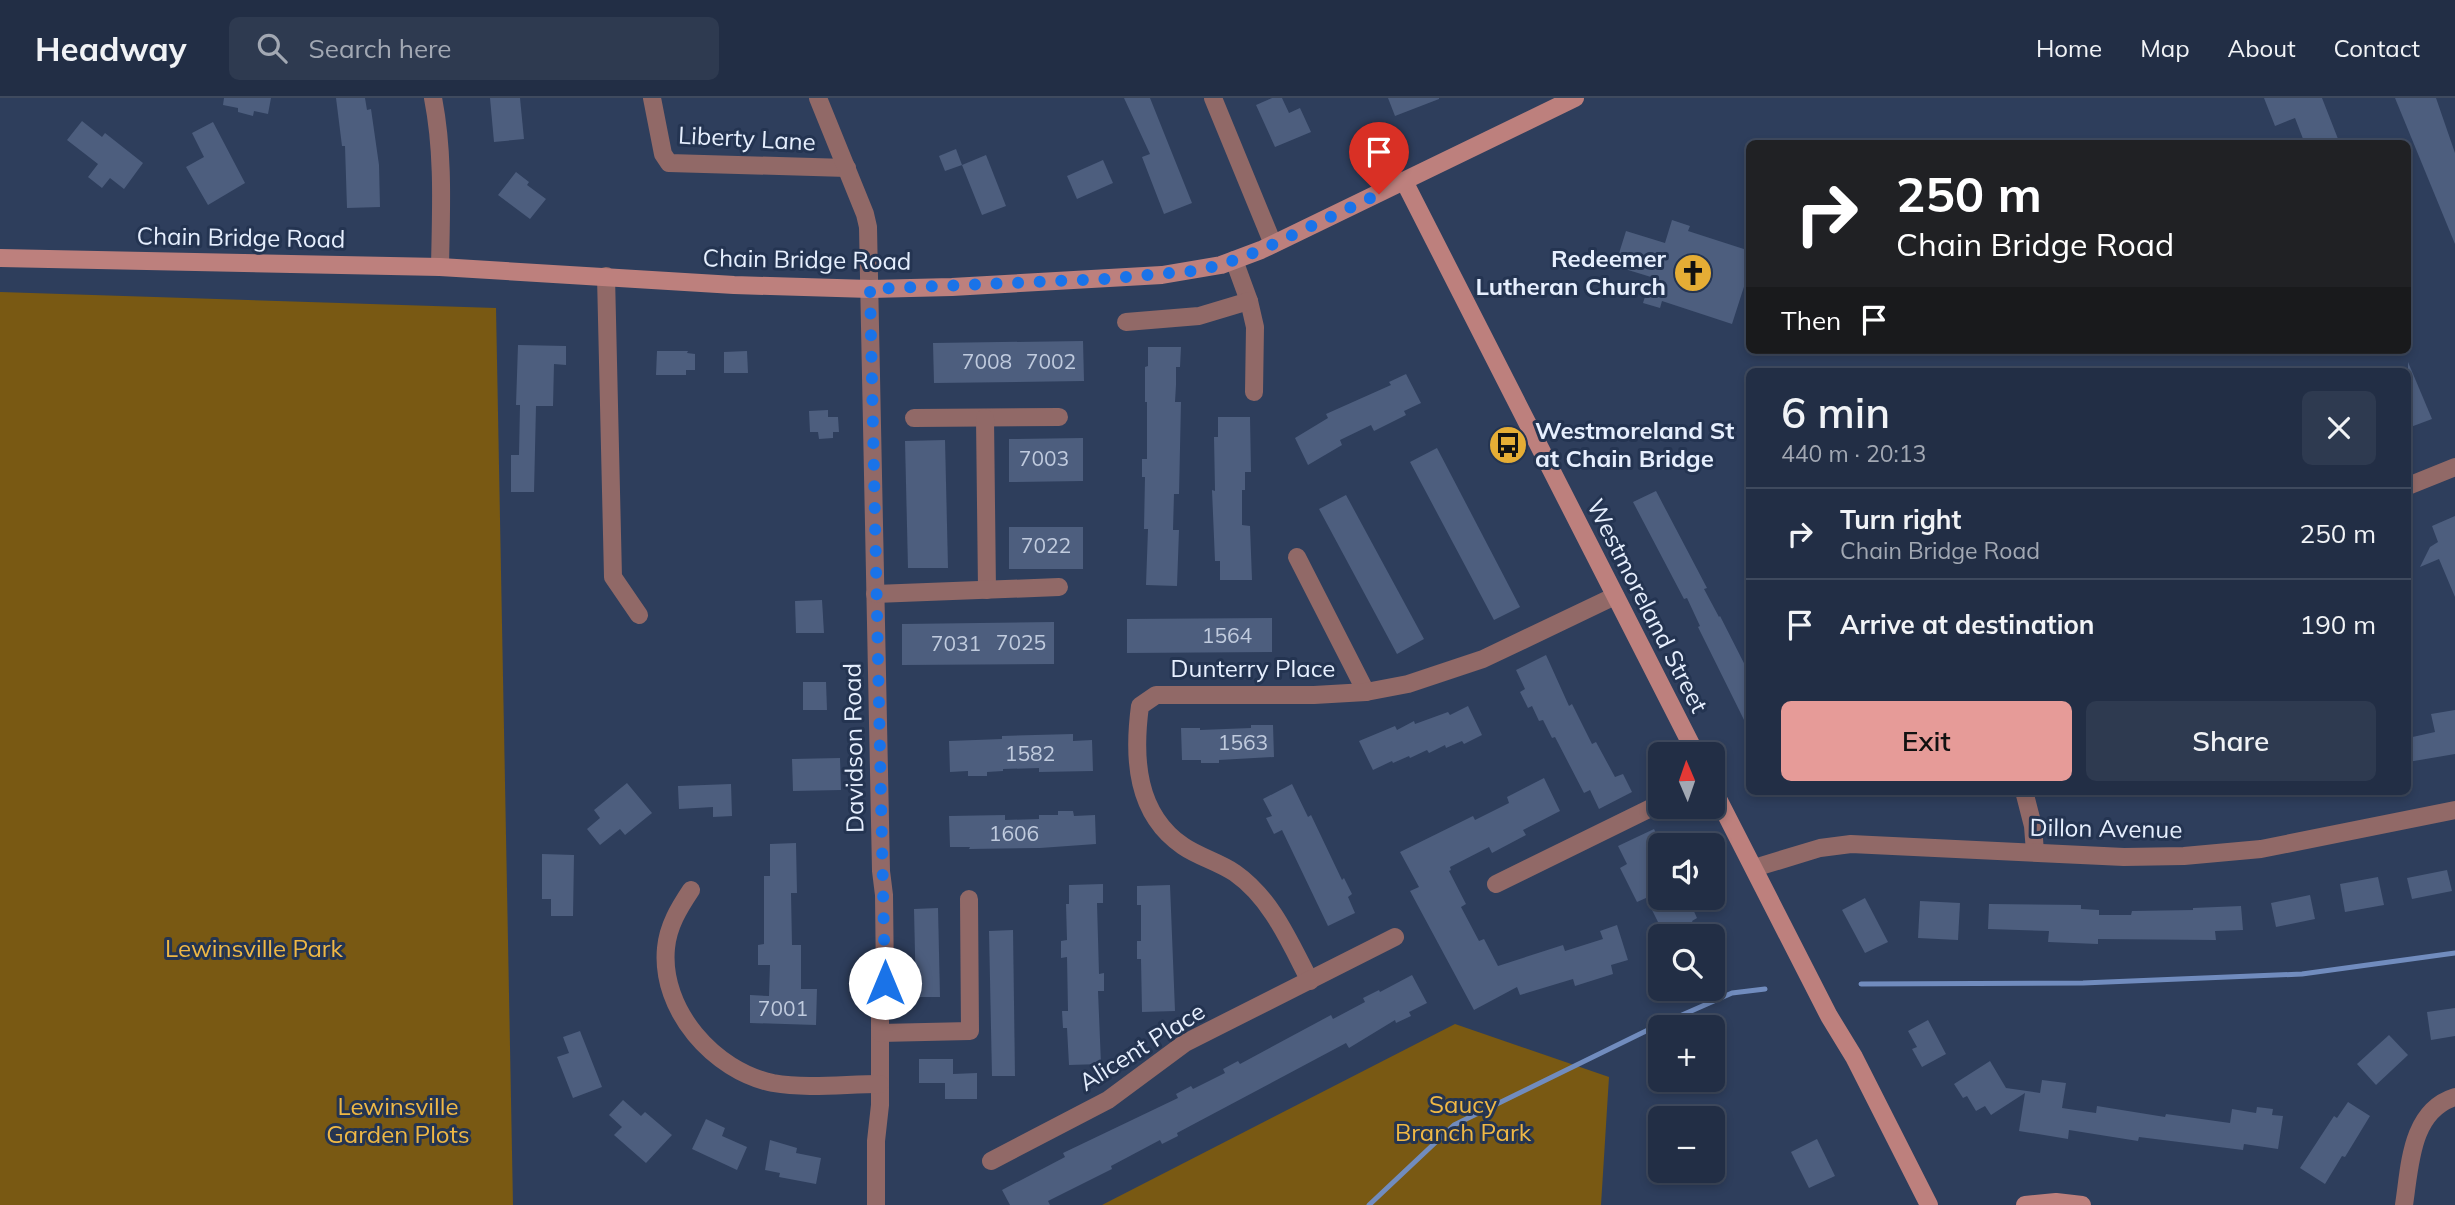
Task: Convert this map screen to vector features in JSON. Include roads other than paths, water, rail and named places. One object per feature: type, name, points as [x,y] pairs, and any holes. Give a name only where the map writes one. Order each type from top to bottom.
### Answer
[{"type":"main road","name":"Chain Bridge Road","points":[[0,258],[440,267],[734,285],[870,289],[1146,276],[1192,271],[1234,260],[1273,244],[1575,98]]},
{"type":"main road","name":"Westmoreland Street","points":[[1404,181],[1690,742]]},
{"type":"main road","points":[[1726,814],[1929,1205]]},
{"type":"main road","points":[[2025,1205],[2056,1202],[2082,1205]]},
{"type":"street","points":[[433,98],[442,174],[440,267]]},
{"type":"street","name":"Liberty Lane","points":[[652,98],[663,154],[669,163],[846,168]]},
{"type":"street","name":"Liberty Lane","points":[[818,98],[867,220],[870,289]]},
{"type":"street","points":[[1213,98],[1273,244]]},
{"type":"street","points":[[1234,260],[1250,302],[1255,327],[1254,393]]},
{"type":"street","points":[[606,276],[613,577],[639,615]]},
{"type":"street","name":"Davidson Road","points":[[870,289],[885,983],[880,1003],[876,1205]]},
{"type":"street","points":[[1126,322],[1199,316],[1250,302]]},
{"type":"street","points":[[914,418],[1059,418]]},
{"type":"street","points":[[985,418],[987,590]]},
{"type":"street","points":[[2411,485],[2455,467]]},
{"type":"street","points":[[1297,557],[1366,692]]},
{"type":"street","points":[[875,594],[1059,587]]},
{"type":"street","name":"Dunterry Place","points":[[1310,982],[1276,916],[1257,893],[1234,872],[1183,846],[1163,830],[1150,812],[1140,783],[1138,765],[1137,728],[1140,706],[1156,695],[1366,692],[1408,684],[1483,659],[1615,596]]},
{"type":"street","points":[[2025,795],[2033,826],[2035,852]]},
{"type":"street","points":[[1496,884],[1648,809]]},
{"type":"street","name":"Dillon Avenue","points":[[1754,868],[1820,848],[1851,844],[2123,857],[2238,852],[2455,810]]},
{"type":"street","points":[[691,890],[678,908],[670,928],[666,950],[677,1004],[706,1047],[726,1063],[750,1076],[772,1082],[799,1086],[880,1084]]},
{"type":"street","points":[[880,1032],[970,1031],[969,899]]},
{"type":"street","name":"Alicent Place","points":[[991,1161],[1108,1100],[1185,1043],[1395,937]]},
{"type":"street","points":[[2404,1205],[2417,1134],[2437,1107],[2455,1097]]},
{"type":"waterway","points":[[1861,984],[2083,983],[2302,974],[2455,953]]},
{"type":"waterway","points":[[1369,1205],[1454,1125],[1648,1030],[1732,993],[1765,989]]},
{"type":"place","name":"Redeemer Lutheran Church","points":[[1693,273]]},
{"type":"place","name":"Westmoreland St at Chain Bridge","points":[[1508,445]]},
{"type":"park label","name":"Lewinsville Park","points":[[254,949]]},
{"type":"park label","name":"Saucy Branch Park","points":[[1463,1119]]},
{"type":"park label","name":"Lewinsville Garden Plots","points":[[398,1121]]}]
